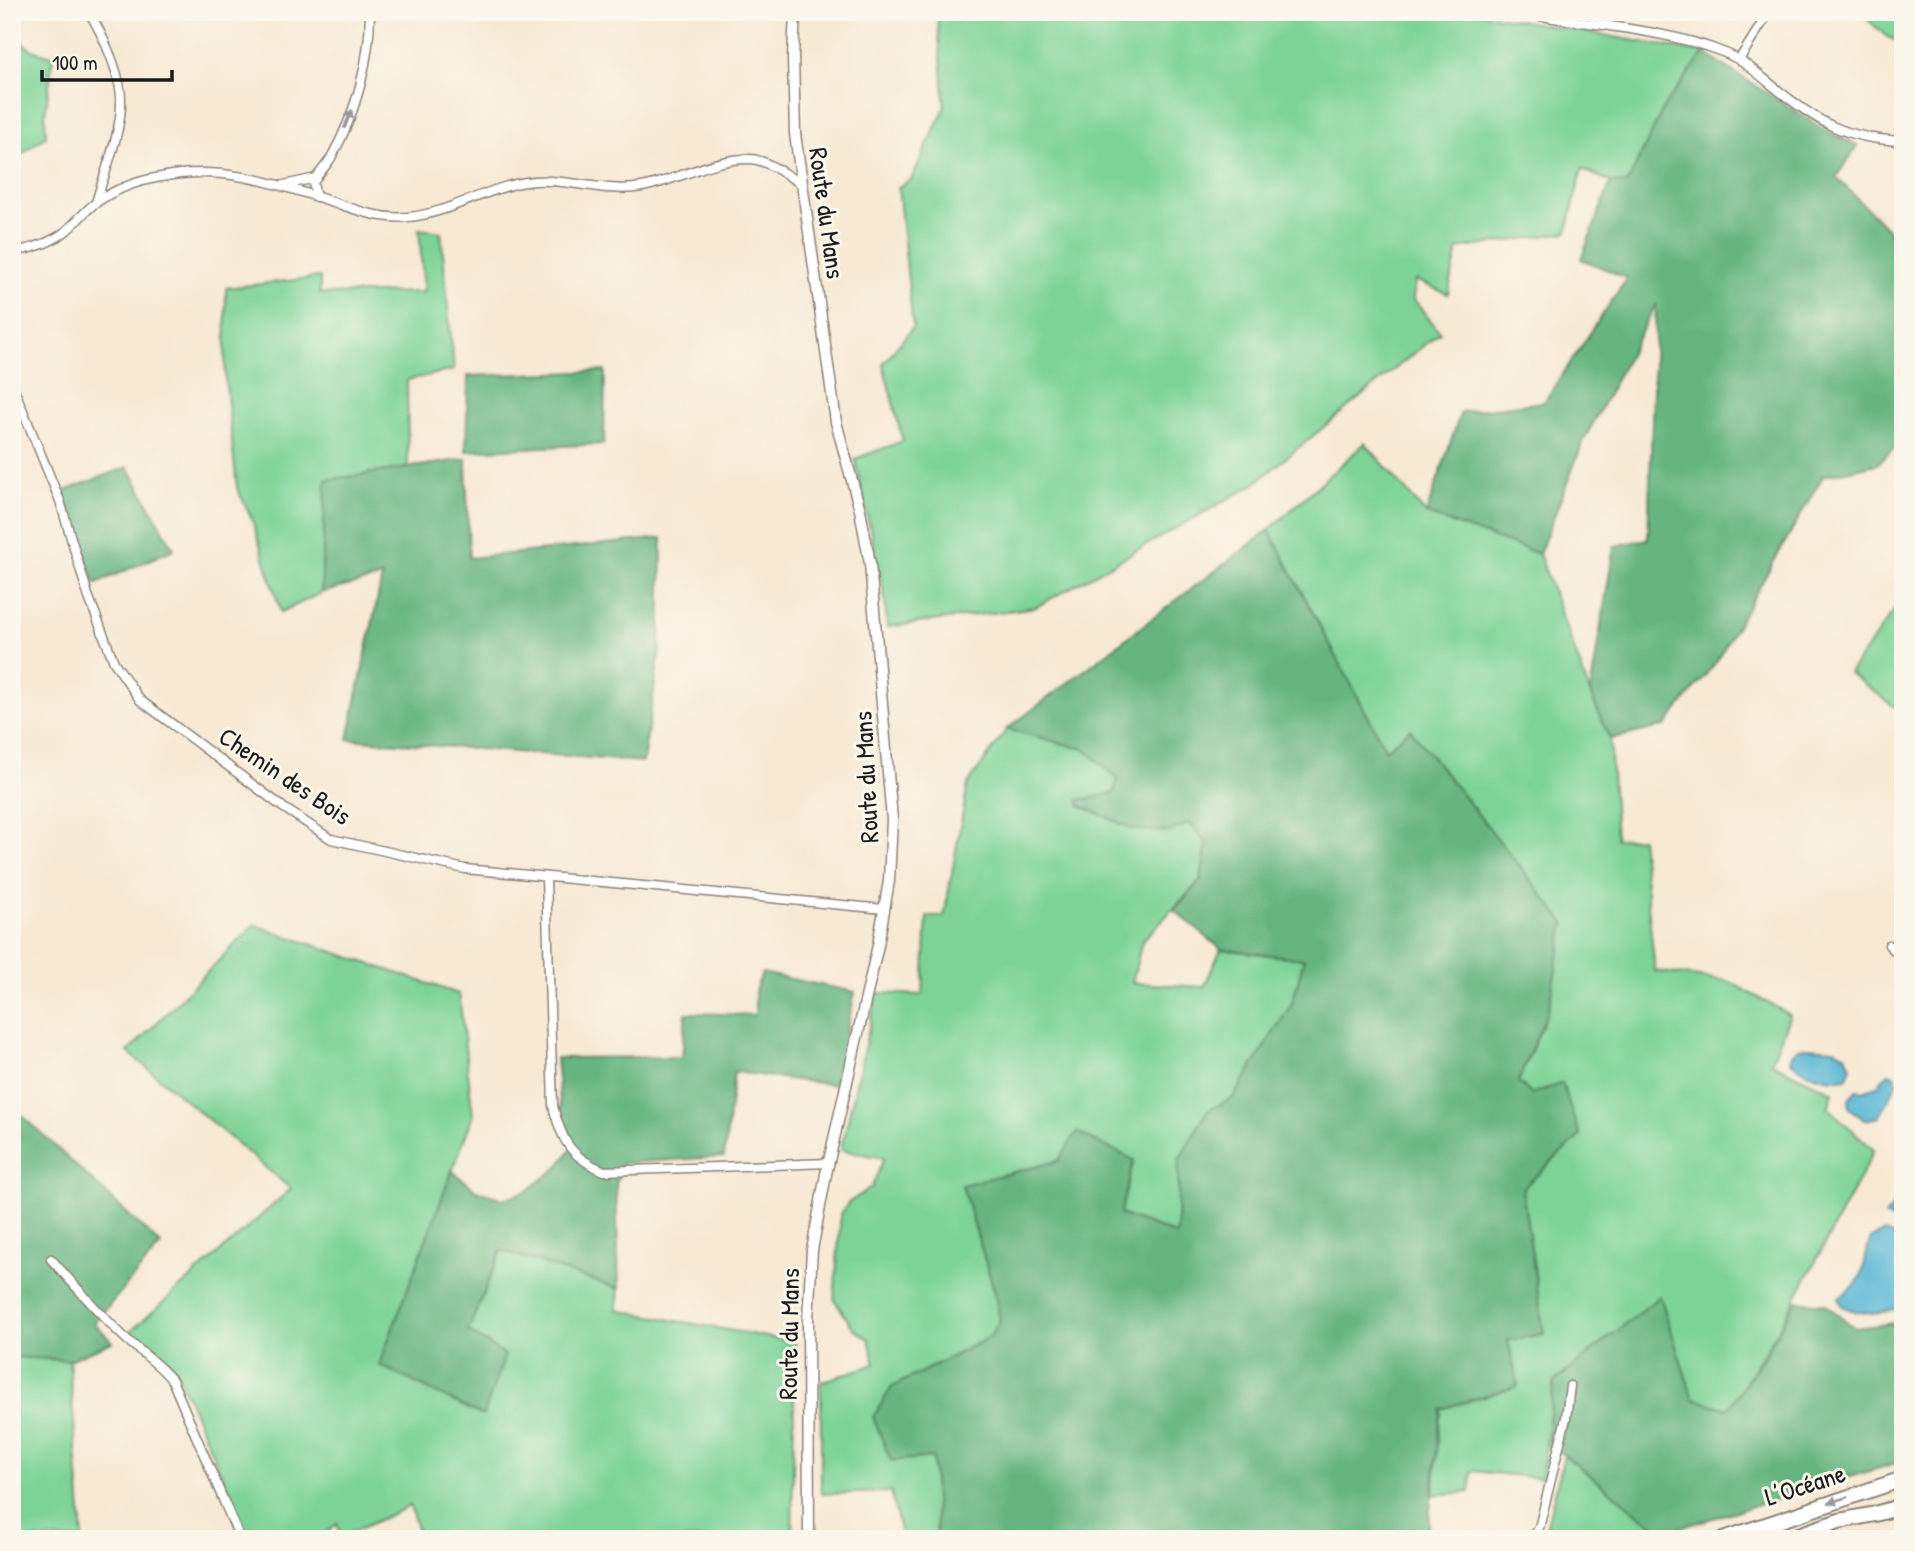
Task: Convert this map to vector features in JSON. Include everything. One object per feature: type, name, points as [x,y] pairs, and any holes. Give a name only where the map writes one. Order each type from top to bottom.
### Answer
[{"type":"highway","name":"L’Océane","points":[[1724,1539],[1903,1479]]},
{"type":"highway","name":"L’Océane","points":[[1787,1539],[1839,1521],[1903,1506]]},
{"type":"highway","points":[[1817,1539],[1875,1514]]},
{"type":"street","points":[[89,12],[97,25],[119,83],[121,103],[119,122],[95,203]]},
{"type":"street","points":[[316,197],[316,178],[332,156],[352,110],[368,51],[370,12]]},
{"type":"street","name":"Route du Mans","points":[[795,12],[795,134],[836,422],[866,536],[870,564],[892,820],[889,881],[884,909],[816,1222],[809,1291],[809,1539]]},
{"type":"street","points":[[1515,12],[1681,39],[1710,47],[1739,60],[1813,117],[1843,132],[1903,141]]},
{"type":"street","points":[[1739,60],[1769,12]]},
{"type":"street","points":[[12,252],[58,236],[95,203],[130,184],[190,173],[239,175],[383,216],[408,217],[426,214],[527,182],[603,189],[643,187],[741,159],[765,163],[798,182],[802,181]]},
{"type":"street","points":[[281,186],[316,178]]},
{"type":"street","name":"Chemin des Bois","points":[[12,384],[60,501],[92,607],[114,662],[139,700],[284,808],[331,838],[465,869],[884,909]]},
{"type":"street","points":[[546,877],[553,1106],[560,1131],[570,1150],[587,1164],[604,1171],[828,1163]]},
{"type":"street","points":[[1889,945],[1903,959]]},
{"type":"street","points":[[51,1259],[99,1313],[126,1339],[160,1365],[172,1380],[240,1539]]},
{"type":"street","points":[[1531,1539],[1539,1528],[1566,1419],[1570,1386]]},
{"type":"green space","points":[[937,12],[1474,12],[1704,53],[1665,105],[1627,185],[1611,182],[1582,169],[1567,232],[1458,249],[1448,294],[1415,280],[1413,299],[1440,332],[1253,485],[1036,607],[887,627],[885,599],[855,459],[903,441],[883,364],[913,327],[898,187],[911,180],[945,107]]},
{"type":"green space","points":[[1859,12],[1903,12],[1903,43],[1887,37]]},
{"type":"green space","points":[[12,36],[34,51],[53,56],[45,116],[46,136],[12,161]]},
{"type":"green space","points":[[1704,53],[1830,133],[1858,146],[1836,177],[1903,245],[1903,440],[1877,464],[1823,476],[1716,662],[1665,726],[1610,739],[1590,693],[1614,546],[1648,539],[1656,304],[1584,440],[1539,554],[1426,514],[1461,412],[1544,402],[1627,278],[1581,259],[1611,182],[1627,184],[1665,105]]},
{"type":"green space","points":[[419,229],[441,232],[454,370],[407,380],[408,468],[327,480],[321,593],[281,612],[252,519],[237,488],[225,376],[226,288],[320,277],[320,294],[424,292]]},
{"type":"green space","points":[[605,371],[604,444],[466,451],[468,376]]},
{"type":"green space","points":[[1365,443],[1426,514],[1539,554],[1590,693],[1610,739],[1616,839],[1641,838],[1655,971],[1728,981],[1790,1015],[1771,1063],[1833,1092],[1828,1108],[1874,1150],[1787,1314],[1728,1409],[1693,1399],[1660,1297],[1554,1382],[1542,1478],[1472,1471],[1470,1492],[1433,1495],[1441,1409],[1518,1386],[1507,1340],[1544,1334],[1522,1189],[1531,1094],[1518,1082],[1548,1011],[1410,729],[1386,751],[1269,530]]},
{"type":"green space","points":[[466,459],[469,558],[662,538],[660,650],[643,762],[348,739],[382,577],[321,593],[326,480]]},
{"type":"green space","points":[[128,467],[174,549],[95,584],[63,491]]},
{"type":"green space","points":[[1269,530],[1386,750],[1410,729],[1565,923],[1548,1011],[1518,1081],[1531,1094],[1562,1083],[1580,1136],[1522,1189],[1544,1334],[1508,1340],[1518,1386],[1441,1409],[1427,1539],[937,1539],[933,1457],[891,1461],[873,1417],[892,1387],[990,1337],[1000,1321],[995,1293],[962,1185],[1058,1161],[1077,1132],[1134,1160],[1120,1214],[1177,1235],[1179,1160],[1207,1111],[1233,1098],[1292,1003],[1304,959],[1221,949],[1174,910],[1201,880],[1207,844],[1190,823],[1168,832],[1133,829],[1079,805],[1079,800],[1114,793],[1118,778],[1084,749],[1007,729]]},
{"type":"green space","points":[[1903,598],[1903,713],[1849,673]]},
{"type":"green space","points":[[1007,729],[1084,749],[1118,778],[1114,793],[1080,800],[1168,831],[1189,822],[1207,844],[1201,880],[1142,941],[1132,983],[1204,987],[1221,949],[1304,959],[1292,1003],[1233,1098],[1207,1111],[1179,1160],[1177,1235],[1120,1214],[1077,1133],[1058,1161],[962,1185],[995,1293],[1000,1321],[990,1337],[892,1387],[933,1456],[937,1539],[902,1539],[891,1492],[821,1494],[821,1382],[875,1364],[869,1339],[854,1329],[834,1299],[841,1214],[848,1203],[872,1187],[884,1158],[841,1150],[877,993],[923,995],[927,917],[944,917],[968,784]]},
{"type":"green space","points":[[254,925],[459,994],[473,1116],[379,1365],[467,1331],[502,1250],[619,1289],[617,1310],[795,1342],[792,1539],[420,1539],[410,1506],[341,1537],[337,1524],[318,1539],[250,1539],[175,1369],[130,1332],[291,1189],[128,1052]]},
{"type":"green space","points":[[762,973],[855,992],[835,1085],[734,1072],[724,1157],[622,1163],[616,1185],[619,1289],[501,1250],[468,1331],[505,1355],[483,1416],[379,1365],[452,1171],[476,1190],[503,1199],[527,1191],[557,1168],[575,1144],[561,1114],[556,1058],[682,1057],[686,1013],[755,1015],[755,991]]},
{"type":"green space","points":[[12,1106],[161,1245],[94,1323],[113,1342],[69,1360],[12,1357]]},
{"type":"green space","points":[[1660,1296],[1693,1399],[1728,1409],[1766,1353],[1796,1301],[1825,1304],[1855,1328],[1903,1322],[1903,1461],[1663,1533],[1564,1455],[1546,1444],[1554,1382]]},
{"type":"green space","points":[[12,1357],[69,1360],[83,1539],[12,1539]]},
{"type":"green space","points":[[1564,1455],[1654,1526],[1624,1539],[1540,1539],[1546,1529]]},
{"type":"water","points":[[1808,1047],[1834,1049],[1846,1055],[1851,1066],[1847,1078],[1817,1076],[1790,1061],[1796,1050]]},
{"type":"water","points":[[1889,1073],[1895,1076],[1897,1083],[1879,1117],[1864,1120],[1849,1107],[1849,1099],[1856,1090],[1863,1091],[1879,1085]]},
{"type":"water","points":[[1903,1195],[1903,1226],[1885,1216]]},
{"type":"water","points":[[1884,1232],[1903,1239],[1903,1305],[1872,1313],[1842,1306],[1839,1297],[1856,1284],[1860,1277],[1871,1238]]}]
